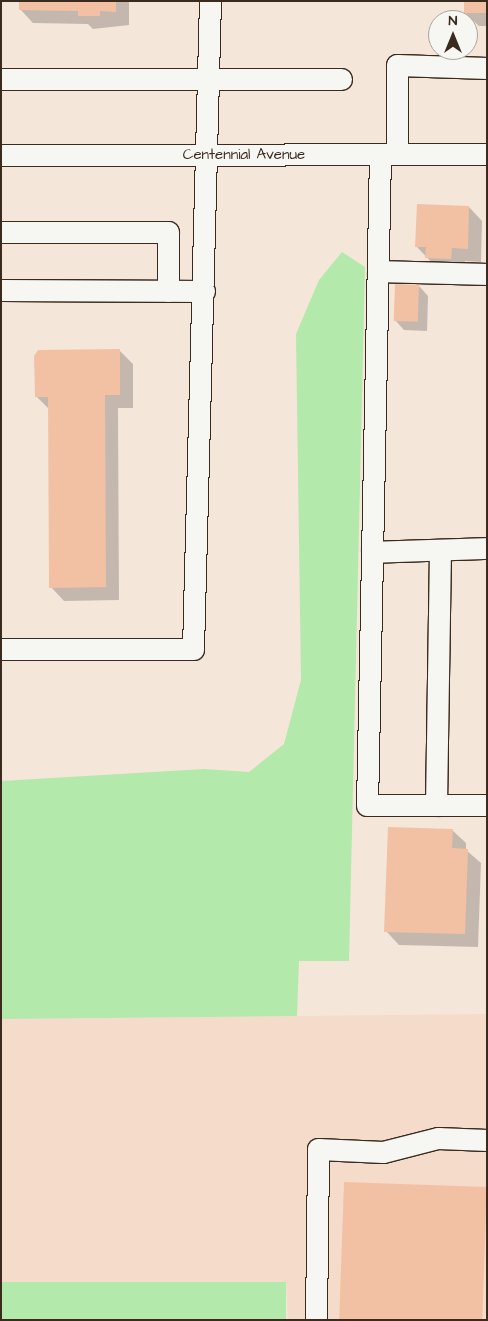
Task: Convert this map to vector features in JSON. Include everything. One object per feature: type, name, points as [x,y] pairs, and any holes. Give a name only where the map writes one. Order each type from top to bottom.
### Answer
[{"type":"street","points":[[1,649],[193,649],[208,155],[210,1]]},
{"type":"street","points":[[487,68],[397,65],[378,271],[367,805],[487,805]]},
{"type":"street","points":[[1,79],[209,81],[341,79]]},
{"type":"street","name":"Centennial Avenue","points":[[1,155],[487,154]]},
{"type":"street","points":[[1,232],[168,232],[168,291]]},
{"type":"street","points":[[378,271],[487,274]]},
{"type":"street","points":[[1,290],[204,291]]},
{"type":"street","points":[[372,552],[487,548]]},
{"type":"street","points":[[436,805],[440,550]]},
{"type":"street","points":[[316,1320],[318,1149],[383,1152],[438,1138],[487,1140]]},
{"type":"shaded area","points":[[487,1014],[487,1320],[288,1320],[286,1284],[1,1282],[1,1019]]},
{"type":"green space","points":[[342,252],[365,267],[349,961],[299,961],[297,1016],[1,1019],[1,781],[204,769],[249,772],[284,744],[301,680],[296,334],[319,280]]},
{"type":"green space","points":[[1,1282],[286,1282],[286,1320],[1,1320]]},
{"type":"building","points":[[19,1],[116,1],[116,12],[100,11],[100,16],[78,16],[78,11],[19,10]]},
{"type":"building","points":[[464,1],[487,1],[487,13],[478,13],[478,10],[464,10]]},
{"type":"building","points":[[417,204],[469,206],[468,249],[452,248],[451,259],[425,258],[426,247],[415,247]]},
{"type":"building","points":[[395,284],[419,285],[418,322],[394,321]]},
{"type":"building","points":[[120,349],[120,395],[105,395],[106,587],[49,588],[48,397],[35,397],[34,356],[38,350]]},
{"type":"building","points":[[388,827],[453,829],[452,848],[468,849],[465,934],[384,932]]},
{"type":"building","points":[[344,1182],[487,1187],[482,1320],[339,1320]]}]
